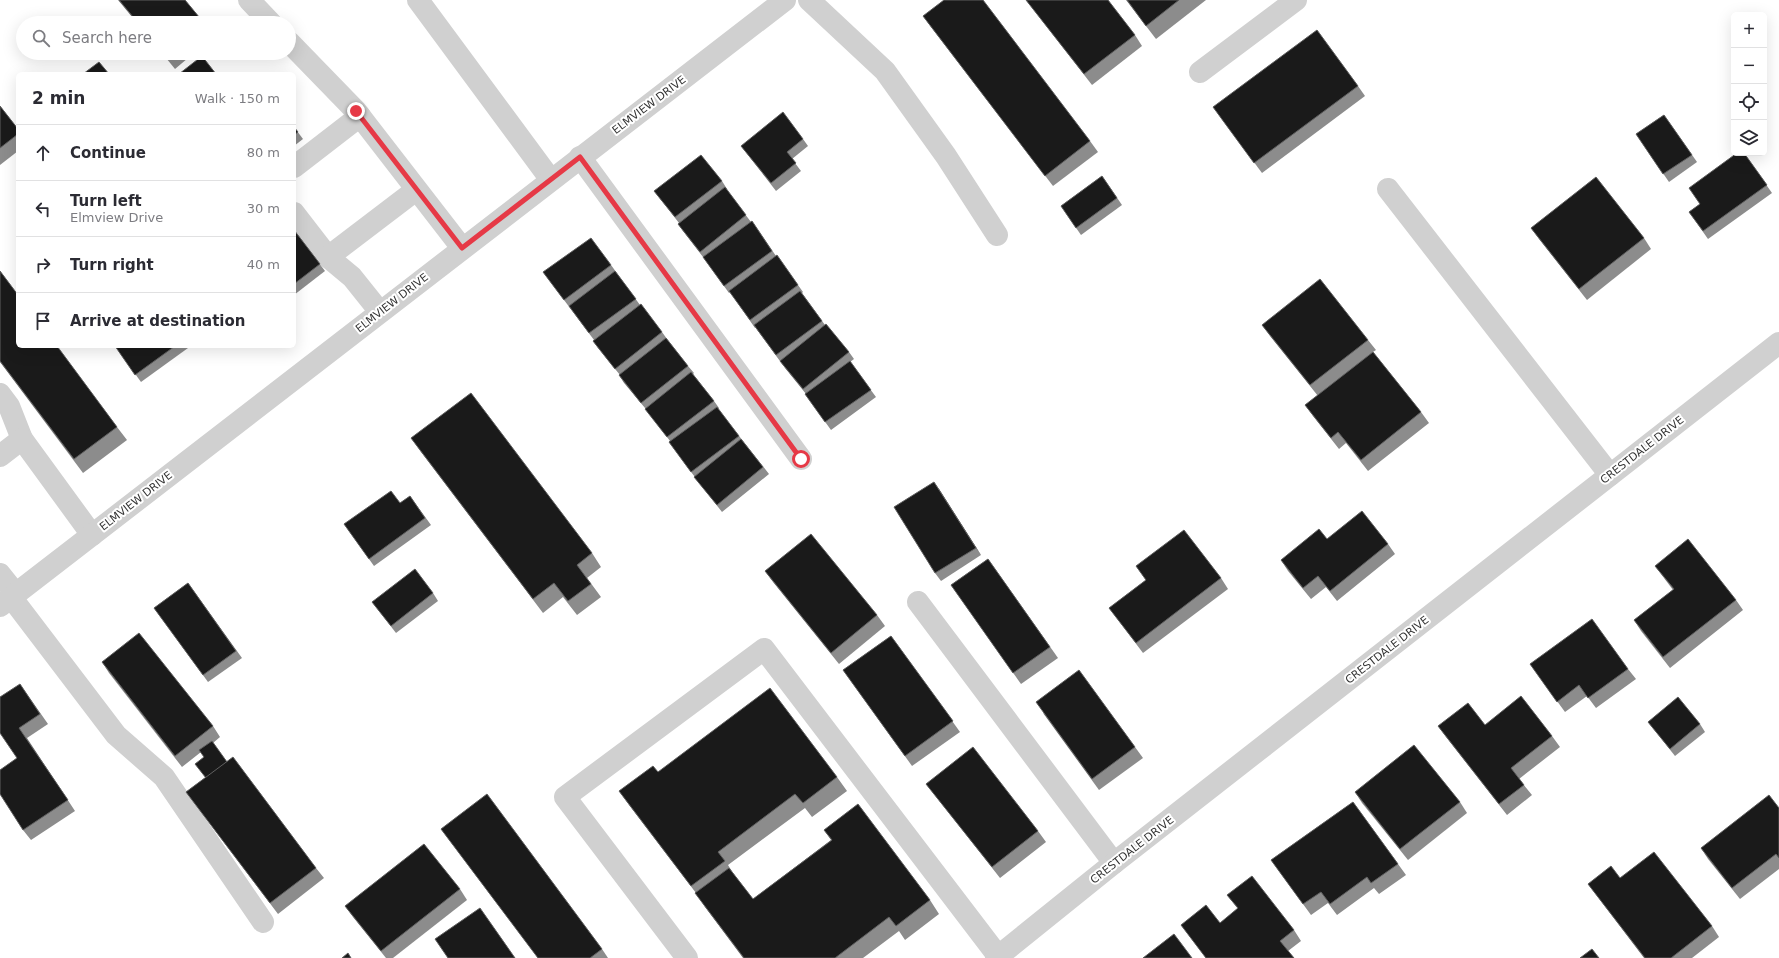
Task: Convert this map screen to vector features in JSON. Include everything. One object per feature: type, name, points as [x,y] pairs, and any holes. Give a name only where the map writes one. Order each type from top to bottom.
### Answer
[{"type":"street","points":[[249,0],[264,16]]},
{"type":"street","points":[[418,0],[551,180]]},
{"type":"street","name":"ELMVIEW DRIVE","points":[[9,599],[785,0]]},
{"type":"street","points":[[809,0],[885,71],[946,156],[997,235]]},
{"type":"street","points":[[1200,72],[1296,0]]},
{"type":"street","points":[[296,49],[360,116],[462,248]]},
{"type":"street","points":[[296,165],[360,116]]},
{"type":"street","points":[[580,157],[801,459]]},
{"type":"street","points":[[1388,188],[1610,475]]},
{"type":"street","points":[[328,258],[416,190]]},
{"type":"street","points":[[296,216],[328,258],[352,277],[380,312]]},
{"type":"street","name":"CRESTDALE DRIVE","points":[[997,957],[1114,863],[1779,343]]},
{"type":"street","points":[[0,394],[9,406],[22,439],[92,535]]},
{"type":"street","points":[[0,456],[22,439]]},
{"type":"street","points":[[0,574],[9,599],[116,735],[164,777],[262,922]]},
{"type":"street","points":[[918,602],[1114,863]]},
{"type":"street","points":[[687,958],[565,797],[764,649],[997,957]]},
{"type":"building","points":[[119,0],[185,0],[198,16],[132,16]]},
{"type":"building","points":[[944,0],[983,0],[1090,141],[1045,176],[923,16]]},
{"type":"building","points":[[1026,0],[1108,0],[1135,35],[1084,74]]},
{"type":"building","points":[[1127,0],[1179,0],[1146,26]]},
{"type":"building","points":[[1317,30],[1358,86],[1254,163],[1213,107]]},
{"type":"building","points":[[197,60],[205,60],[214,72],[182,72]]},
{"type":"building","points":[[99,62],[107,72],[86,72]]},
{"type":"building","points":[[0,106],[16,126],[16,136],[0,148]]},
{"type":"building","points":[[783,112],[803,139],[787,152],[796,163],[771,183],[741,146]]},
{"type":"building","points":[[1664,115],[1692,155],[1663,174],[1636,134]]},
{"type":"building","points":[[701,155],[722,181],[675,217],[654,191]]},
{"type":"building","points":[[1733,156],[1746,156],[1767,185],[1703,231],[1689,212],[1700,204],[1689,188]]},
{"type":"building","points":[[1102,176],[1117,198],[1076,228],[1061,206]]},
{"type":"building","points":[[1596,177],[1644,238],[1579,289],[1531,228]]},
{"type":"building","points":[[725,187],[746,215],[700,252],[678,224]]},
{"type":"building","points":[[752,221],[772,251],[724,286],[703,257]]},
{"type":"building","points":[[296,233],[320,264],[296,282]]},
{"type":"building","points":[[591,238],[611,265],[564,300],[543,272]]},
{"type":"building","points":[[777,255],[798,285],[750,320],[729,291]]},
{"type":"building","points":[[0,271],[16,292],[16,348],[58,348],[117,427],[74,459],[0,361]]},
{"type":"building","points":[[615,271],[636,299],[589,333],[569,306]]},
{"type":"building","points":[[1320,279],[1368,340],[1310,385],[1262,325]]},
{"type":"building","points":[[800,291],[822,321],[776,355],[754,325]]},
{"type":"building","points":[[641,304],[662,332],[615,369],[593,341]]},
{"type":"building","points":[[826,324],[849,352],[803,389],[780,361]]},
{"type":"building","points":[[666,338],[688,366],[641,403],[619,375]]},
{"type":"building","points":[[116,348],[172,348],[135,375]]},
{"type":"building","points":[[1373,352],[1421,412],[1361,460],[1338,432],[1331,438],[1305,405]]},
{"type":"building","points":[[850,361],[871,390],[825,422],[805,394]]},
{"type":"building","points":[[691,372],[714,401],[667,437],[645,409]]},
{"type":"building","points":[[471,393],[592,553],[577,565],[591,584],[568,601],[554,583],[533,599],[411,438]]},
{"type":"building","points":[[717,407],[739,436],[691,472],[669,442]]},
{"type":"building","points":[[741,439],[763,467],[717,505],[694,477]]},
{"type":"building","points":[[934,482],[976,548],[935,573],[894,507]]},
{"type":"building","points":[[391,491],[400,503],[410,496],[425,518],[369,559],[344,524]]},
{"type":"building","points":[[1362,511],[1388,544],[1330,591],[1318,576],[1303,588],[1281,560],[1319,529],[1327,539]]},
{"type":"building","points":[[1184,530],[1221,578],[1136,643],[1109,608],[1146,580],[1136,566]]},
{"type":"building","points":[[811,534],[877,615],[831,653],[765,571]]},
{"type":"building","points":[[1688,539],[1736,600],[1663,657],[1634,620],[1674,589],[1655,566]]},
{"type":"building","points":[[988,559],[1050,647],[1013,673],[951,585]]},
{"type":"building","points":[[415,569],[433,593],[391,626],[372,602]]},
{"type":"building","points":[[188,583],[236,651],[203,675],[154,608]]},
{"type":"building","points":[[1592,619],[1628,669],[1588,698],[1579,685],[1557,702],[1530,664]]},
{"type":"building","points":[[139,633],[213,726],[175,756],[102,662]]},
{"type":"building","points":[[891,636],[953,721],[905,756],[843,670]]},
{"type":"building","points":[[1079,670],[1135,747],[1092,779],[1036,702]]},
{"type":"building","points":[[20,684],[40,714],[19,728],[68,800],[23,830],[0,794],[0,770],[17,758],[0,733],[0,697]]},
{"type":"building","points":[[770,688],[837,777],[803,803],[795,794],[718,852],[725,861],[691,886],[619,791],[653,766],[658,772]]},
{"type":"building","points":[[1521,696],[1552,736],[1511,768],[1524,785],[1499,804],[1438,726],[1468,703],[1485,725]]},
{"type":"building","points":[[1678,697],[1700,724],[1670,749],[1648,722]]},
{"type":"building","points":[[212,741],[227,762],[206,778],[195,764],[204,757],[199,750]]},
{"type":"building","points":[[1414,745],[1460,802],[1400,849],[1355,792]]},
{"type":"building","points":[[973,747],[1038,831],[992,867],[926,784]]},
{"type":"building","points":[[233,757],[316,868],[270,903],[186,792]]},
{"type":"building","points":[[487,794],[602,949],[590,958],[538,958],[441,829]]},
{"type":"building","points":[[1769,795],[1779,808],[1779,858],[1776,854],[1732,888],[1701,848]]},
{"type":"building","points":[[1353,802],[1398,864],[1371,883],[1367,877],[1330,904],[1321,892],[1303,904],[1271,860]]},
{"type":"building","points":[[858,804],[930,900],[896,926],[889,917],[835,958],[744,958],[695,893],[729,868],[753,899],[832,840],[824,830]]},
{"type":"building","points":[[424,844],[460,889],[381,951],[345,906]]},
{"type":"building","points":[[1654,852],[1712,926],[1671,958],[1645,958],[1588,884],[1611,866],[1620,878]]},
{"type":"building","points":[[1252,876],[1294,930],[1280,941],[1294,958],[1206,958],[1181,925],[1206,905],[1220,923],[1238,908],[1227,895]]},
{"type":"building","points":[[480,908],[515,958],[448,958],[435,939]]},
{"type":"building","points":[[1174,934],[1192,958],[1143,958]]},
{"type":"building","points":[[1592,949],[1599,958],[1580,958]]},
{"type":"building","points":[[348,953],[351,958],[342,958]]},
{"type":"route","points":[[356,111],[462,248],[580,157],[801,459]]}]
